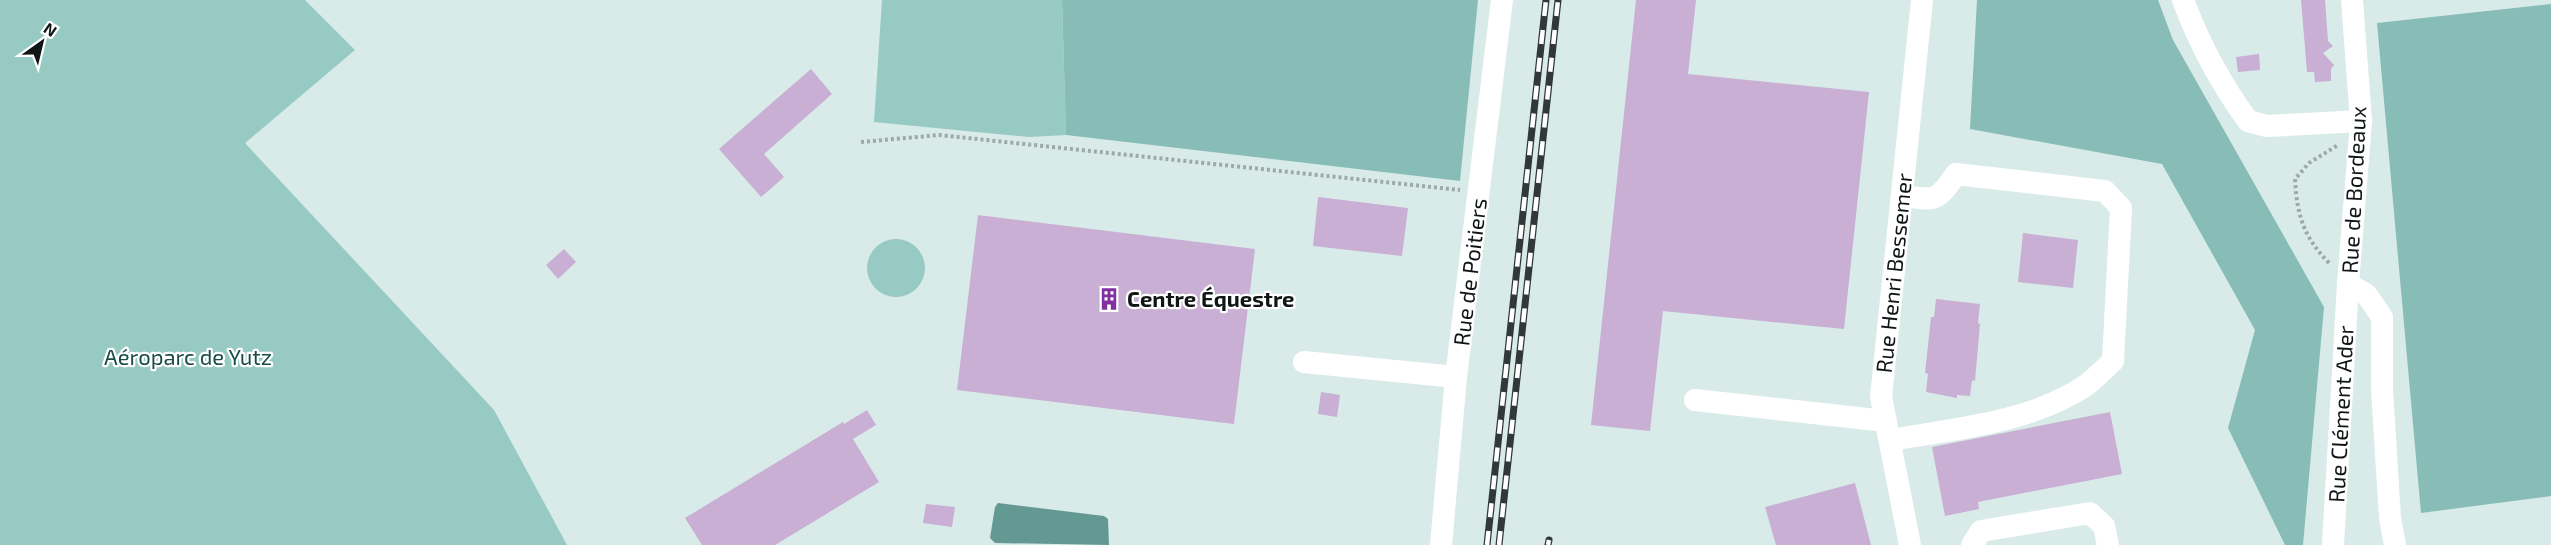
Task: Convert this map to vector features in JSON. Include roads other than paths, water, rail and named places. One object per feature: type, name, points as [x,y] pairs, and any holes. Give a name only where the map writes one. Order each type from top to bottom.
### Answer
[{"type":"street","name":"Rue de Poitiers","points":[[1441,545],[1456,377],[1502,0]]},
{"type":"street","name":"Rue Henri Bessemer","points":[[1910,545],[1881,397],[1922,0]]},
{"type":"street","points":[[2183,0],[2195,33],[2248,121],[2267,126],[2361,127]]},
{"type":"street","name":"Rue de Bordeaux","points":[[2352,0],[2361,127],[2348,284],[2366,294],[2382,317],[2382,402],[2395,545]]},
{"type":"street","points":[[1695,400],[1888,430],[1980,424],[2050,405],[2087,385],[2113,361],[2121,208],[2105,191],[1956,174],[1943,193],[1932,200],[1902,196]]},
{"type":"street","name":"Rue Clément Ader","points":[[2333,545],[2348,284]]},
{"type":"street","points":[[1304,362],[1456,377]]},
{"type":"street","points":[[1972,545],[1981,531],[2090,513],[2104,526],[2108,545]]},
{"type":"water","points":[[998,503],[1104,516],[1108,519],[1109,545],[995,543],[990,538],[995,507]]},
{"type":"railway","points":[[1487,545],[1546,0]]},
{"type":"railway","points":[[1499,545],[1558,0]]},
{"type":"railway","points":[[1548,545],[1549,540]]},
{"type":"place","name":"Centre Équestre","points":[[1109,299]]},
{"type":"park label","name":"Aéroparc de Yutz","points":[[188,357]]}]
